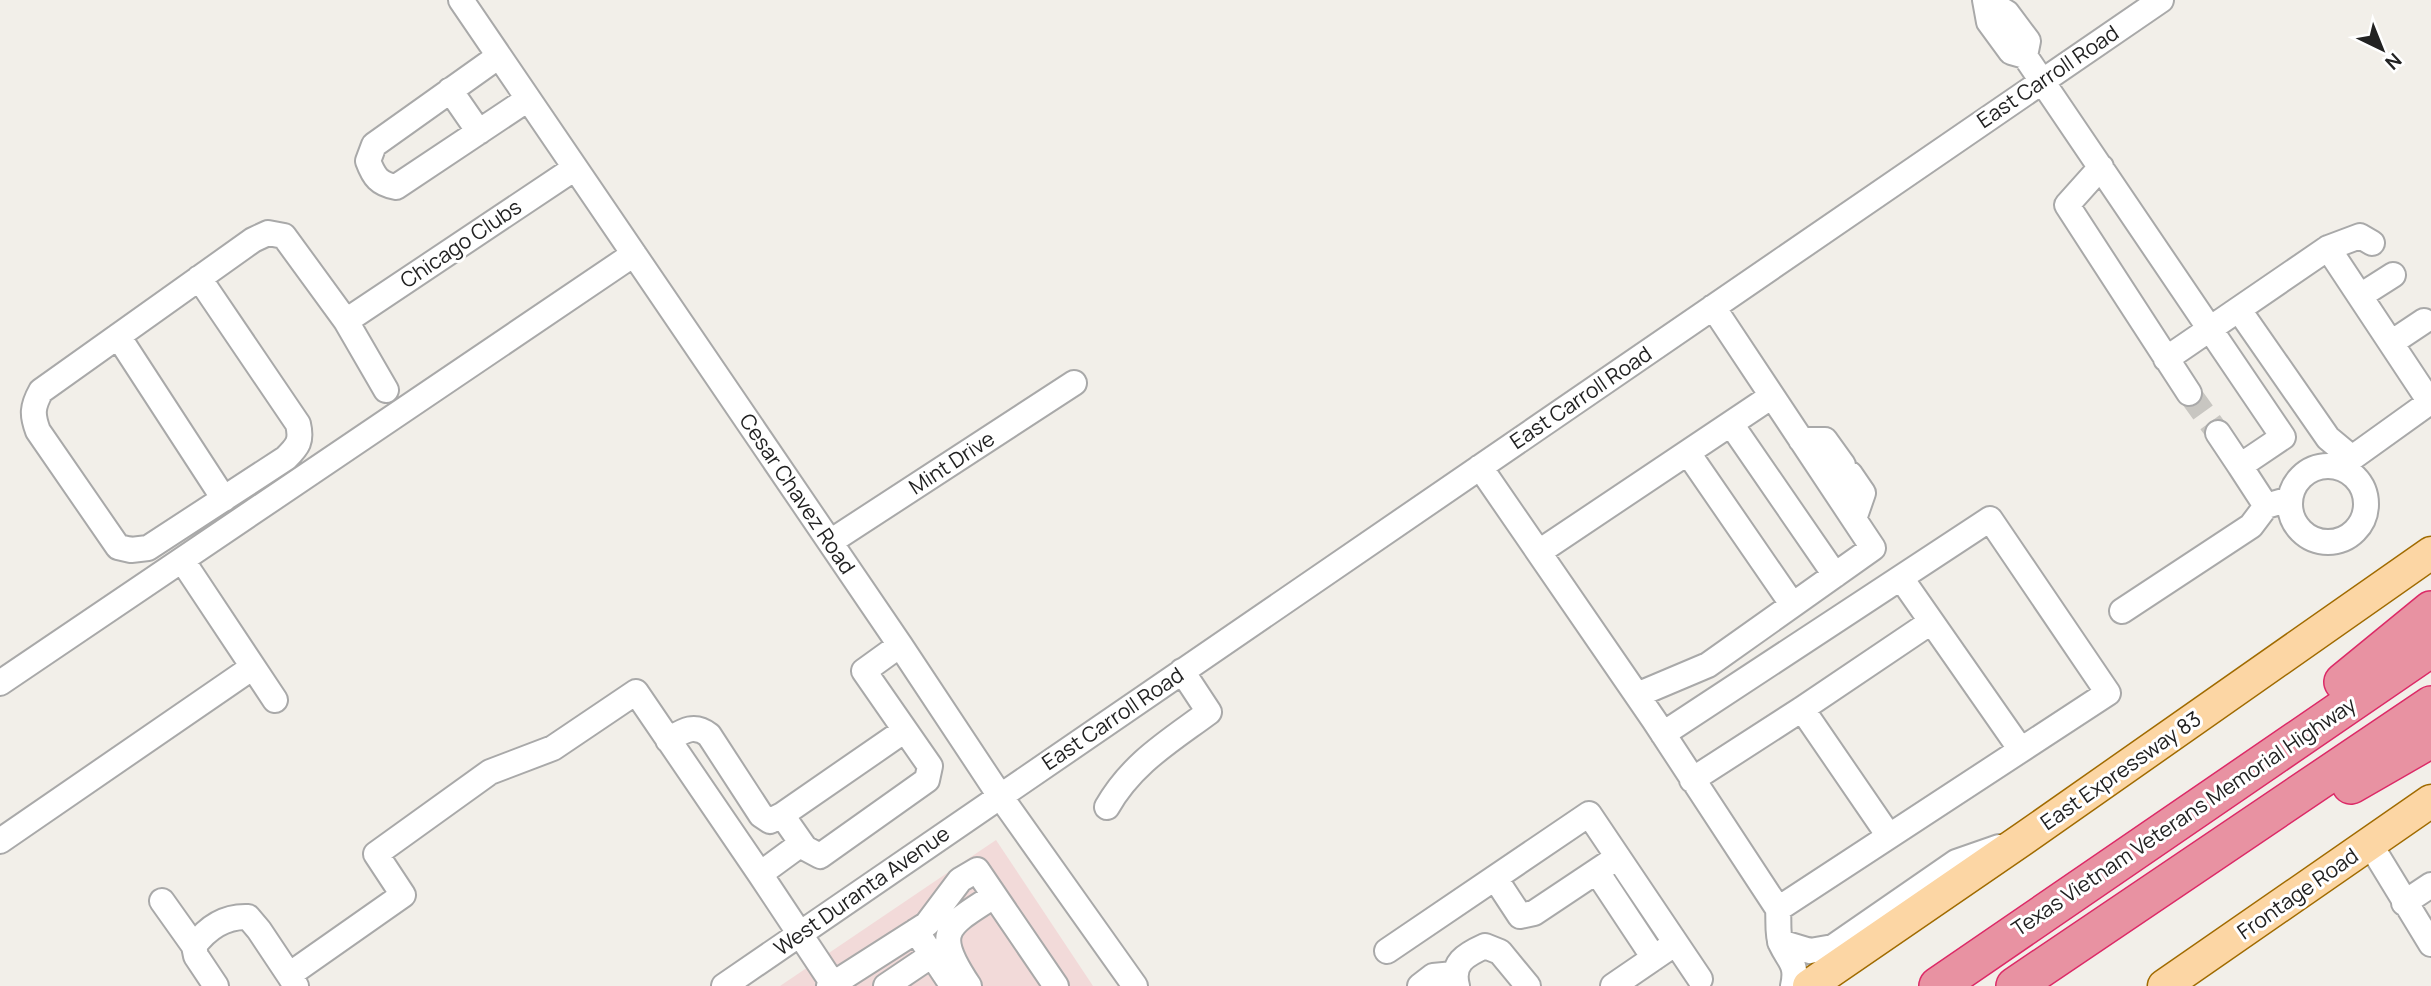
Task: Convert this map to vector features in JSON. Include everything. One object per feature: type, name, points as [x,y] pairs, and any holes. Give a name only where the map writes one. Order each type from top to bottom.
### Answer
[{"type":"highway","points":[[2169,826],[2431,610]]},
{"type":"highway","name":"Texas Vietnam Veterans Memorial Highway","points":[[1938,986],[2431,648]]},
{"type":"highway","points":[[2015,986],[2431,705]]},
{"type":"highway","points":[[2078,943],[2431,740]]},
{"type":"main road","name":"East Expressway 83","points":[[1808,986],[2431,553]]},
{"type":"main road","name":"Frontage Road","points":[[2164,986],[2431,801]]},
{"type":"street","name":"Cesar Chavez Road","points":[[461,0],[1000,796],[1135,986]]},
{"type":"street","points":[[1986,0],[2007,13],[2012,36],[2028,41],[2025,56],[2283,437],[2240,466]]},
{"type":"street","name":"East Carroll Road","points":[[1000,796],[2161,0]]},
{"type":"street","points":[[499,56],[374,145],[368,161],[372,172],[384,185],[396,187],[528,99]]},
{"type":"street","points":[[450,90],[479,132]]},
{"type":"street","points":[[2101,167],[2067,205],[2189,393]]},
{"type":"street","name":"Chicago Clubs","points":[[346,321],[575,168]]},
{"type":"street","points":[[199,278],[298,424],[301,436],[298,446],[286,458],[149,548],[131,550],[118,547],[38,432],[32,415],[34,402],[41,391],[199,278],[253,240],[268,233],[284,236],[346,321],[386,390]]},
{"type":"street","points":[[2166,359],[2328,248],[2360,236],[2372,243]]},
{"type":"street","points":[[2239,310],[2328,439],[2349,464],[2363,489],[2366,501],[2360,525],[2352,534],[2340,540],[2315,540],[2304,534],[2295,524],[2290,499],[2294,487],[2301,477],[2311,470],[2349,464],[2430,402],[2328,248]]},
{"type":"street","points":[[0,683],[634,254]]},
{"type":"street","points":[[2360,296],[2393,275]]},
{"type":"street","points":[[1637,695],[1708,665],[1873,548],[1713,307]]},
{"type":"street","points":[[2391,343],[2424,321]]},
{"type":"street","points":[[118,336],[224,499]]},
{"type":"street","name":"Mint Drive","points":[[830,542],[1074,383]]},
{"type":"street","points":[[1539,552],[1772,396]]},
{"type":"street","points":[[1731,424],[1835,575]]},
{"type":"street","points":[[2218,433],[2266,506]]},
{"type":"street","points":[[1801,440],[1825,440],[1863,493],[1854,519]]},
{"type":"street","points":[[1688,453],[1792,604]]},
{"type":"street","points":[[1480,467],[1637,695],[1778,909],[1780,942],[1793,961],[1793,986]]},
{"type":"street","points":[[2122,611],[2251,526],[2266,506],[2290,499]]},
{"type":"street","points":[[1663,734],[1990,519],[2108,693],[1778,909]]},
{"type":"street","points":[[182,560],[275,700]]},
{"type":"street","points":[[1901,578],[2021,750]]},
{"type":"street","points":[[1692,780],[1931,622]]},
{"type":"street","points":[[782,816],[805,848],[820,856],[927,780],[930,766],[864,671],[900,645]]},
{"type":"street","points":[[0,841],[253,667]]},
{"type":"street","points":[[1107,807],[1116,790],[1137,766],[1209,712],[1182,671]]},
{"type":"street","points":[[194,946],[217,923],[233,916],[248,917],[260,930],[293,981],[402,895],[376,854],[489,772],[553,748],[636,692],[800,933],[831,985],[927,924],[960,880],[977,870],[1056,986]]},
{"type":"street","points":[[1802,709],[1889,836]]},
{"type":"street","points":[[668,740],[690,728],[701,729],[709,735],[761,815],[770,821],[782,816],[905,730]]},
{"type":"street","name":"West Duranta Avenue","points":[[723,986],[1000,796]]},
{"type":"street","points":[[1387,951],[1589,814],[1700,979]]},
{"type":"street","points":[[1780,942],[1810,951],[1833,947],[1956,862],[2023,839]]},
{"type":"street","points":[[760,874],[802,844]]},
{"type":"street","points":[[2370,844],[2431,944]]},
{"type":"street","points":[[1494,878],[1520,916],[1534,913],[1618,858]]},
{"type":"street","points":[[1597,872],[1654,958]]},
{"type":"street","points":[[2404,903],[2431,885]]},
{"type":"street","points":[[969,986],[947,948],[946,939],[953,924],[995,896]]},
{"type":"street","points":[[162,901],[194,946],[196,956],[216,986]]},
{"type":"street","points":[[916,931],[953,986]]},
{"type":"street","points":[[1614,986],[1676,943]]},
{"type":"street","points":[[1420,986],[1433,976],[1455,980],[1457,965],[1485,946],[1500,951],[1528,986]]},
{"type":"street","points":[[886,986],[932,955]]},
{"type":"shaded area","points":[[996,840],[1093,986],[780,986]]},
{"type":"tunnel","points":[[2189,393],[2218,433]]}]
